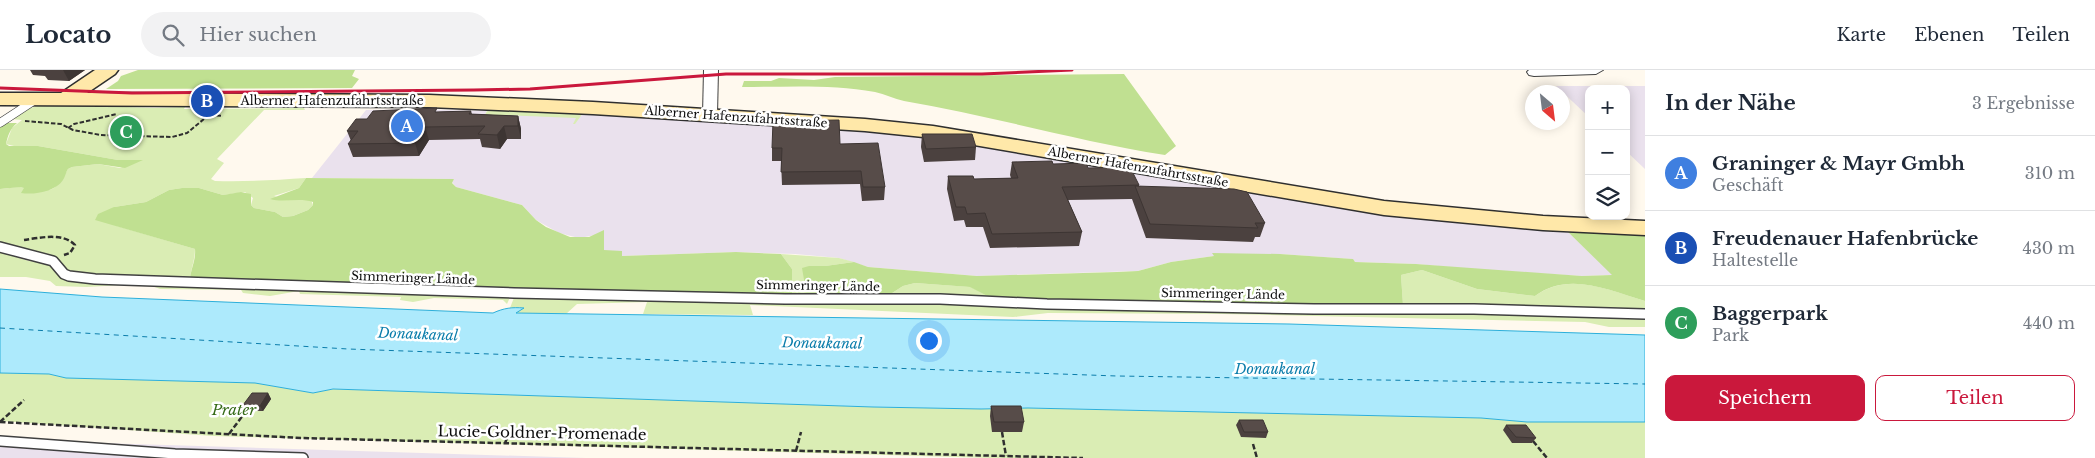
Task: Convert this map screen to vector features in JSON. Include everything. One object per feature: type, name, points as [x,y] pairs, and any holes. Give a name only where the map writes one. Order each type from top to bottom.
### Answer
[{"type":"street","points":[[64,100],[108,70]]},
{"type":"street","points":[[710,115],[711,70]]},
{"type":"street","points":[[1534,72],[1596,70]]},
{"type":"street","name":"Alberner Hafenzufahrtsstraße","points":[[0,99],[64,100],[224,108],[429,101],[710,115],[932,132],[1384,208],[1542,223],[1645,228]]},
{"type":"lane","points":[[2,122],[35,100]]},
{"type":"lane","name":"Simmeringer Lände","points":[[0,248],[53,261],[64,274],[86,278],[389,290],[776,298],[940,299],[1047,304],[1314,309],[1474,309],[1645,314]]},
{"type":"lane","points":[[0,441],[175,454],[303,458]]},
{"type":"path","points":[[2,122],[61,124],[73,130],[101,134],[172,136],[187,133],[209,115],[224,108]]},
{"type":"path","points":[[200,115],[209,115],[224,108]]},
{"type":"path","points":[[68,128],[74,124],[119,114]]},
{"type":"path","points":[[20,240],[56,237],[73,241],[75,245],[70,252],[53,261]]},
{"type":"path","points":[[0,422],[24,400]]},
{"type":"path","points":[[229,434],[246,411]]},
{"type":"path","name":"Lucie-Goldner-Promenade","points":[[0,422],[301,438],[1083,458]]},
{"type":"path","points":[[505,444],[513,424]]},
{"type":"path","points":[[796,451],[800,432]]},
{"type":"path","points":[[1002,432],[1006,456]]},
{"type":"path","points":[[1530,438],[1547,458]]},
{"type":"path","points":[[1253,444],[1257,458]]},
{"type":"shaded area","points":[[1570,86],[1585,86],[1585,113],[1570,99]]},
{"type":"shaded area","points":[[1630,86],[1645,86],[1645,169],[1630,155]]},
{"type":"shaded area","points":[[366,110],[487,111],[482,121],[504,115],[545,111],[828,127],[937,138],[1351,209],[1444,221],[1567,231],[1613,275],[1582,276],[1416,264],[1355,262],[1352,259],[1280,254],[1214,256],[1171,262],[1138,271],[977,276],[868,267],[839,258],[795,254],[736,252],[621,256],[622,251],[604,251],[596,235],[579,238],[559,233],[536,220],[522,205],[456,187],[452,182],[454,179],[312,178]]},
{"type":"shaded area","points":[[0,436],[101,443],[586,458],[0,458]]},
{"type":"green space","points":[[138,70],[355,70],[352,76],[359,79],[352,88],[106,89],[118,81],[121,76]]},
{"type":"green space","points":[[1124,74],[1176,146],[1165,155],[1099,143],[904,101],[858,89],[792,86],[742,87],[744,81],[771,81],[779,78],[814,80],[835,77]]},
{"type":"green space","points":[[44,104],[154,108],[185,107],[184,109],[304,108],[305,110],[264,110],[217,159],[224,163],[211,179],[215,181],[238,181],[306,178],[299,188],[274,196],[287,200],[311,200],[313,205],[308,210],[293,216],[283,217],[275,212],[254,208],[251,205],[253,198],[245,192],[223,195],[199,188],[169,190],[146,202],[114,207],[117,226],[195,249],[190,279],[150,279],[71,273],[65,268],[0,245],[0,189],[20,187],[43,190],[53,189],[68,169],[72,167],[98,164],[120,168],[141,160],[118,160],[38,146],[18,147],[6,144],[12,128],[22,120],[11,119],[27,109]]},
{"type":"green space","points":[[493,109],[583,113],[575,124],[573,124],[576,118],[504,115],[500,120],[481,122],[487,111]]},
{"type":"green space","points":[[5,123],[17,123],[9,135],[6,144],[9,146],[38,146],[118,160],[143,160],[125,168],[98,164],[72,167],[68,169],[64,179],[59,184],[44,192],[21,193],[24,188],[21,187],[0,189],[0,126]]},
{"type":"green space","points":[[306,178],[454,179],[452,183],[456,187],[522,205],[536,220],[546,227],[570,237],[589,237],[604,230],[604,250],[622,251],[622,256],[736,252],[781,254],[792,269],[792,296],[190,279],[195,249],[95,220],[98,214],[114,207],[146,202],[169,190],[182,188],[199,188],[223,195],[241,192],[251,194],[251,205],[254,208],[275,212],[283,217],[293,216],[308,210],[313,205],[313,202],[270,199],[299,188]]},
{"type":"green space","points":[[1567,231],[1645,236],[1645,301],[1603,288],[1575,284],[1561,285],[1535,296],[1477,289],[1422,270],[1401,275],[1403,305],[995,300],[970,287],[915,283],[903,286],[886,297],[807,297],[802,268],[854,262],[868,267],[977,276],[1117,272],[1138,271],[1171,262],[1214,256],[1212,253],[1280,254],[1353,259],[1355,262],[1416,264],[1582,276],[1612,275]]},
{"type":"green space","points":[[0,252],[29,261],[49,264],[58,275],[70,279],[511,295],[507,304],[503,300],[434,298],[413,302],[400,300],[401,297],[300,294],[299,291],[270,296],[243,293],[241,290],[160,289],[152,286],[122,285],[56,286],[50,281],[26,277],[0,277]]},
{"type":"green space","points":[[781,254],[839,258],[854,262],[809,266],[807,297],[792,296],[792,269]]},
{"type":"green space","points":[[1422,270],[1477,289],[1535,296],[1561,285],[1589,285],[1645,301],[1645,311],[1403,305],[1401,275]]},
{"type":"green space","points":[[915,283],[971,287],[995,300],[886,297],[903,286]]},
{"type":"green space","points":[[515,295],[1645,317],[1645,327],[1609,327],[1585,322],[1222,314],[1048,313],[1013,317],[750,305],[753,315],[643,314],[647,302],[577,304],[566,314],[514,313],[522,308],[510,308]]},
{"type":"green space","name":"Prater","points":[[0,373],[49,374],[66,378],[255,383],[313,393],[333,389],[873,407],[1028,408],[1481,418],[1527,422],[1645,422],[1645,458],[991,458],[213,436],[0,421]]},
{"type":"water","name":"Donaukanal","points":[[0,289],[102,297],[493,313],[504,309],[524,308],[516,313],[1289,324],[1645,335],[1645,422],[1527,422],[1481,418],[1028,408],[873,407],[333,389],[313,393],[255,383],[66,378],[49,374],[0,373]]},
{"type":"building","points":[[437,108],[435,112],[471,111],[469,114],[518,116],[518,126],[504,126],[497,135],[478,134],[485,126],[425,127],[415,143],[348,144],[358,131],[347,131],[356,119],[367,119],[373,111]]},
{"type":"building","points":[[839,120],[840,144],[878,143],[885,187],[863,187],[861,171],[781,172],[782,148],[772,148],[773,121]]},
{"type":"building","points":[[922,134],[972,134],[976,147],[926,149]]},
{"type":"building","points":[[1052,161],[1053,164],[1086,163],[1088,168],[1130,167],[1139,185],[1062,187],[1082,232],[992,234],[985,213],[967,214],[965,207],[956,207],[948,176],[973,176],[974,179],[1018,178],[1012,162]]},
{"type":"building","points":[[1135,186],[1234,189],[1247,192],[1265,223],[1255,223],[1258,228],[1150,224]]},
{"type":"building","points":[[252,393],[268,393],[260,406],[243,405]]},
{"type":"building","points":[[991,406],[1021,406],[1024,422],[994,422]]},
{"type":"building","points":[[1239,420],[1263,420],[1268,432],[1244,432]]},
{"type":"building","points":[[1506,425],[1526,425],[1536,438],[1516,437]]},
{"type":"ferry route","points":[[0,328],[348,349],[1117,376],[1645,384]]},
{"type":"railway","points":[[0,88],[132,93],[474,90],[530,89],[726,74],[982,74],[1072,70]]},
{"type":"place","name":"Freudenauer Hafenbrücke","points":[[207,101]]},
{"type":"place","name":"Graninger & Mayr Gmbh","points":[[407,126]]},
{"type":"place","name":"Baggerpark","points":[[126,132]]}]
